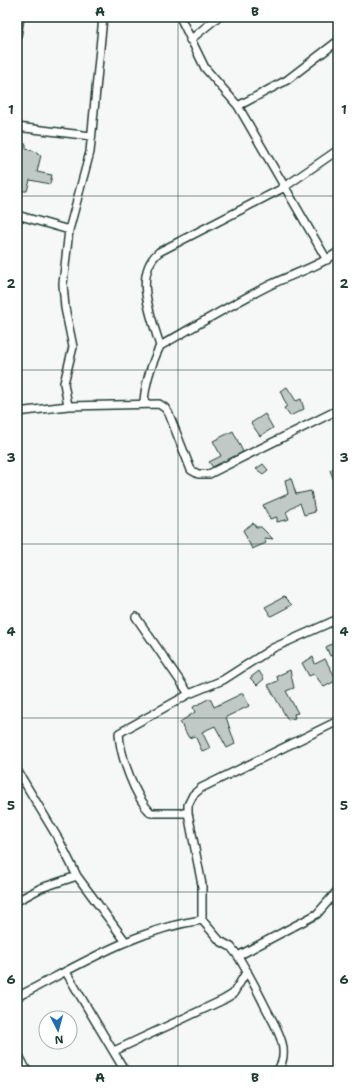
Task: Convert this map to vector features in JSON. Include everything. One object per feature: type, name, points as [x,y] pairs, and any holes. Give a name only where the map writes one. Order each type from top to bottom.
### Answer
[{"type":"street","points":[[17,36],[20,17]]},
{"type":"street","points":[[68,406],[64,383],[73,347],[65,308],[64,284],[70,230],[80,185],[87,166],[103,17]]},
{"type":"street","points":[[180,17],[205,68],[238,106],[326,260]]},
{"type":"street","points":[[190,40],[218,17]]},
{"type":"street","points":[[238,106],[287,80],[338,41]]},
{"type":"street","points":[[17,127],[91,136]]},
{"type":"street","points":[[160,346],[146,297],[146,273],[151,258],[159,252],[284,188],[338,150]]},
{"type":"street","points":[[17,215],[70,230]]},
{"type":"street","points":[[144,403],[145,388],[150,368],[160,346],[244,298],[285,277],[326,260],[338,252]]},
{"type":"street","points":[[17,412],[68,406],[144,403],[159,404],[165,408],[191,470],[209,474],[222,469],[338,410]]},
{"type":"street","points":[[136,617],[189,694]]},
{"type":"street","points":[[188,813],[152,813],[145,806],[131,780],[119,733],[189,694],[222,680],[272,648],[338,619]]},
{"type":"street","points":[[277,1071],[282,1063],[280,1037],[238,956],[231,947],[220,941],[202,920],[202,885],[188,813],[188,805],[192,795],[201,788],[338,721]]},
{"type":"street","points":[[17,770],[59,840],[77,876],[126,942]]},
{"type":"street","points":[[17,900],[41,888],[77,876]]},
{"type":"street","points":[[238,956],[317,914],[338,890]]},
{"type":"street","points":[[17,997],[126,942],[177,925],[202,920]]},
{"type":"street","points":[[114,1052],[233,994],[247,971]]},
{"type":"street","points":[[66,972],[125,1071]]},
{"type":"street","points":[[17,1052],[27,1071]]},
{"type":"building","points":[[17,144],[26,144],[26,149],[37,152],[37,154],[41,155],[37,172],[52,175],[50,184],[30,180],[27,191],[17,191]]},
{"type":"building","points":[[287,387],[296,401],[301,399],[304,409],[290,416],[284,408],[287,406],[280,391]]},
{"type":"building","points":[[265,414],[273,428],[260,436],[251,423]]},
{"type":"building","points":[[233,431],[243,452],[213,467],[209,462],[221,456],[213,441]]},
{"type":"building","points":[[263,464],[268,470],[263,474],[256,469]]},
{"type":"building","points":[[338,466],[338,489],[337,489],[330,470]]},
{"type":"building","points":[[291,478],[296,494],[311,491],[315,512],[304,515],[300,503],[286,512],[289,519],[277,522],[277,517],[270,519],[263,505],[288,494],[285,480]]},
{"type":"building","points":[[253,523],[256,527],[261,527],[273,539],[264,538],[266,543],[252,549],[243,530]]},
{"type":"building","points":[[284,597],[292,605],[271,616],[265,607]]},
{"type":"building","points":[[337,641],[338,653],[330,656],[326,647]]},
{"type":"building","points":[[313,657],[315,664],[325,659],[337,680],[324,687],[314,674],[309,676],[302,663]]},
{"type":"building","points":[[290,670],[294,688],[286,691],[298,713],[294,714],[295,718],[288,720],[268,685],[278,681],[277,676]]},
{"type":"building","points":[[259,671],[264,679],[257,685],[250,678]]},
{"type":"building","points":[[243,693],[249,706],[226,717],[235,744],[227,748],[215,726],[202,732],[210,748],[202,751],[195,736],[189,738],[180,722],[195,712],[193,707],[210,698],[214,707]]}]
